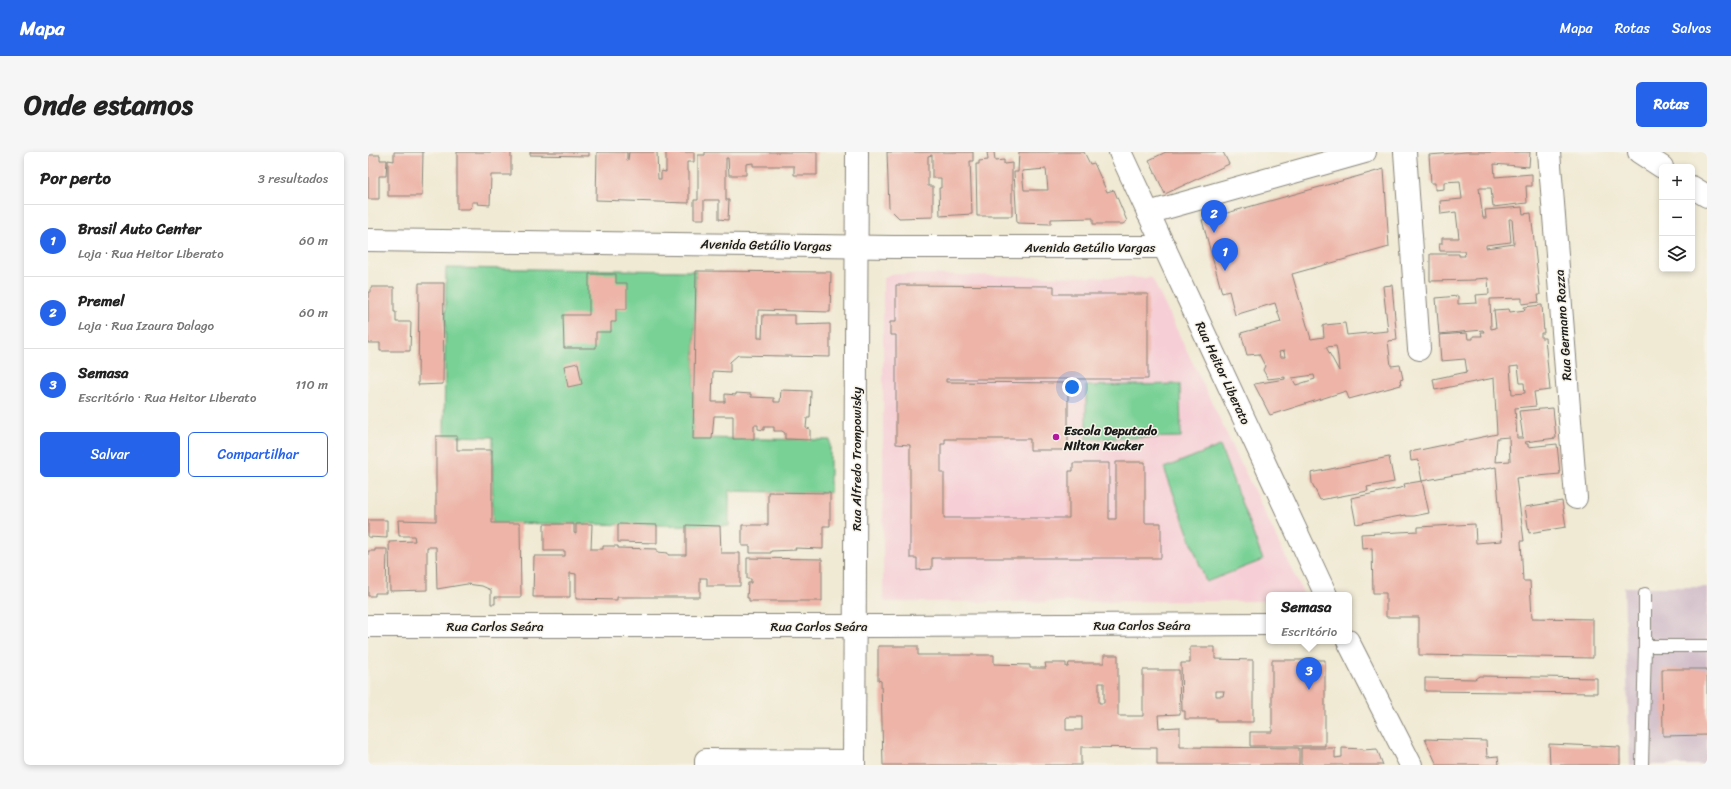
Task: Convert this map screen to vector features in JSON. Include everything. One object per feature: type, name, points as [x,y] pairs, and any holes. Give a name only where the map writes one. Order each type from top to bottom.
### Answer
[{"type":"street","name":"Rua Alfredo Trompowisky","points":[[854,763],[857,152]]},
{"type":"street","name":"Rua Heitor Liberato","points":[[1120,152],[1325,592]]},
{"type":"street","points":[[1148,213],[1365,152]]},
{"type":"street","points":[[1405,152],[1419,349]]},
{"type":"street","name":"Rua Germano Rozza","points":[[1549,152],[1576,498]]},
{"type":"street","points":[[1639,152],[1659,165]]},
{"type":"street","points":[[1695,189],[1707,196]]},
{"type":"street","name":"Avenida Getúlio Vargas","points":[[368,240],[856,246],[1164,247]]},
{"type":"street","name":"Rua Carlos Seára","points":[[368,626],[1266,624]]},
{"type":"street","points":[[1350,644],[1411,765]]},
{"type":"street","points":[[706,765],[706,760],[854,763]]},
{"type":"lane","points":[[1642,765],[1645,594]]},
{"type":"lane","points":[[1645,646],[1707,646]]},
{"type":"shaded area","name":"Escola Deputado Nilton Kucker","points":[[892,274],[1152,278],[1303,592],[1266,592],[1266,601],[885,602],[883,596],[883,279]]},
{"type":"shaded area","points":[[1624,587],[1707,587],[1707,765],[1630,765]]},
{"type":"green space","points":[[446,268],[696,271],[693,438],[830,440],[830,493],[729,491],[729,526],[492,523],[493,437],[444,436]]},
{"type":"green space","points":[[1180,384],[1181,437],[1086,439],[1086,386]]},
{"type":"green space","points":[[1220,446],[1263,560],[1206,582],[1164,468]]},
{"type":"building","points":[[394,152],[423,152],[422,196],[388,196],[388,160],[394,161]]},
{"type":"building","points":[[457,152],[511,152],[511,175],[491,175],[490,205],[472,202],[472,206],[469,209],[457,209]]},
{"type":"building","points":[[530,152],[589,152],[589,156],[530,155]]},
{"type":"building","points":[[597,152],[627,152],[628,160],[629,152],[657,152],[658,179],[661,179],[661,171],[666,172],[666,152],[694,152],[694,162],[687,162],[687,171],[689,172],[689,203],[596,200]]},
{"type":"building","points":[[705,152],[817,152],[817,175],[794,175],[794,166],[753,166],[753,163],[746,164],[746,175],[729,175],[728,158],[726,158],[726,200],[729,200],[728,220],[719,219],[719,200],[704,200],[704,219],[694,219],[694,200],[698,200],[698,155],[705,155]]},
{"type":"building","points":[[887,152],[973,152],[973,161],[970,161],[972,214],[940,216],[939,188],[941,188],[941,178],[932,178],[932,155],[928,156],[928,186],[933,186],[933,217],[899,218],[889,208]]},
{"type":"building","points":[[987,152],[994,152],[995,161],[1004,160],[1004,164],[1012,163],[1012,216],[977,216],[976,164],[979,164],[979,161],[988,160]]},
{"type":"building","points":[[1019,152],[1084,152],[1090,164],[1094,163],[1107,192],[1114,190],[1127,221],[1123,224],[1093,224],[1093,218],[1051,219],[1051,224],[1017,223],[1014,172],[1018,172]],"holes":[[[1046,169],[1048,190],[1024,190],[1022,171]]]},
{"type":"building","points":[[1166,152],[1223,152],[1229,164],[1165,194],[1149,160]]},
{"type":"building","points":[[1466,152],[1530,152],[1529,167],[1494,164],[1495,177],[1532,174],[1532,186],[1526,186],[1527,203],[1493,207],[1491,188],[1479,188],[1483,218],[1486,218],[1485,210],[1522,207],[1523,214],[1531,213],[1540,295],[1538,295],[1539,302],[1522,304],[1522,298],[1490,299],[1491,329],[1496,328],[1494,310],[1509,309],[1510,312],[1525,310],[1524,307],[1542,305],[1544,333],[1541,333],[1541,338],[1545,338],[1550,390],[1534,392],[1536,406],[1515,408],[1517,438],[1523,438],[1519,411],[1553,408],[1556,438],[1525,442],[1528,444],[1528,447],[1557,444],[1560,474],[1516,478],[1524,541],[1521,541],[1523,581],[1530,581],[1532,618],[1593,619],[1593,658],[1419,655],[1419,617],[1386,617],[1386,593],[1373,593],[1372,548],[1362,549],[1361,534],[1418,531],[1418,527],[1475,524],[1476,543],[1502,541],[1496,467],[1422,481],[1418,460],[1411,461],[1410,452],[1497,434],[1494,378],[1435,390],[1433,379],[1467,372],[1465,359],[1441,361],[1439,335],[1467,333],[1468,339],[1473,339],[1473,336],[1482,336],[1481,332],[1484,332],[1483,330],[1439,334],[1436,298],[1458,296],[1458,304],[1477,303],[1476,295],[1489,294],[1488,278],[1475,280],[1430,281],[1430,254],[1459,254],[1459,256],[1465,256],[1464,251],[1440,251],[1439,244],[1442,244],[1442,238],[1459,238],[1456,212],[1441,214],[1440,201],[1462,199],[1460,181],[1444,182],[1444,189],[1435,190],[1435,183],[1431,183],[1429,155]],"holes":[[[1509,219],[1512,219],[1514,244],[1486,248],[1486,245],[1511,242]],[[1518,366],[1520,383],[1524,383],[1525,393],[1512,394],[1510,367]],[[1509,437],[1510,461],[1495,462],[1497,438]]]},
{"type":"building","points":[[368,155],[380,155],[380,160],[387,160],[386,176],[379,176],[379,199],[368,199]]},
{"type":"building","points":[[1384,169],[1389,247],[1292,274],[1311,339],[1324,337],[1323,326],[1325,325],[1345,323],[1347,335],[1388,331],[1383,286],[1392,285],[1397,340],[1388,341],[1391,366],[1400,365],[1403,379],[1400,380],[1401,385],[1349,399],[1346,391],[1270,415],[1254,384],[1285,379],[1285,377],[1268,379],[1263,370],[1265,366],[1259,354],[1247,355],[1241,333],[1281,322],[1275,303],[1235,315],[1229,291],[1222,293],[1202,220]],"holes":[[[1336,346],[1339,371],[1326,347]],[[1284,351],[1285,357],[1280,357],[1279,352]],[[1314,375],[1315,379],[1296,385],[1292,378]]]},
{"type":"building","points":[[696,271],[831,272],[830,312],[758,310],[758,338],[762,338],[763,315],[795,315],[795,325],[830,324],[830,357],[738,355],[730,362],[730,372],[713,371],[712,402],[725,402],[725,394],[736,395],[736,393],[751,394],[751,397],[774,398],[774,402],[780,402],[781,390],[811,391],[810,418],[807,418],[806,428],[810,429],[810,440],[785,439],[785,433],[782,431],[774,431],[774,427],[764,427],[764,430],[758,429],[758,425],[754,425],[754,439],[733,439],[733,416],[714,416],[712,439],[693,439]]},
{"type":"building","points":[[589,274],[616,274],[616,283],[627,283],[627,309],[616,309],[616,322],[611,322],[611,332],[596,332],[596,348],[564,348],[563,315],[589,315]]},
{"type":"building","points":[[419,283],[444,283],[443,384],[418,385]]},
{"type":"building","points":[[896,285],[1054,286],[1054,294],[1148,294],[1148,379],[946,379],[946,382],[1068,383],[1068,450],[1030,450],[1030,439],[945,439],[945,444],[941,444],[941,473],[944,473],[944,518],[1069,518],[1069,471],[1073,471],[1073,463],[1109,463],[1109,519],[1116,519],[1116,462],[1145,462],[1145,523],[1161,523],[1161,558],[932,558],[932,569],[917,570],[917,558],[910,558],[910,445],[896,444],[896,335],[890,335],[890,322],[896,322]]},
{"type":"building","points":[[371,287],[394,287],[394,312],[396,312],[396,322],[411,322],[410,351],[380,351],[380,343],[368,343],[368,292],[371,292]]},
{"type":"building","points":[[578,363],[582,384],[568,387],[564,366]]},
{"type":"building","points":[[436,436],[457,436],[457,450],[492,450],[492,523],[520,523],[521,597],[495,597],[495,604],[491,604],[491,590],[482,586],[467,584],[437,589],[436,547],[427,547],[427,590],[390,591],[389,542],[415,541],[414,536],[399,536],[398,520],[436,521]]},
{"type":"building","points":[[1389,457],[1394,482],[1367,487],[1368,491],[1320,500],[1312,483],[1311,473]]},
{"type":"building","points":[[1422,481],[1429,513],[1414,516],[1406,515],[1356,524],[1351,498],[1405,487],[1404,484]]},
{"type":"building","points":[[768,492],[830,493],[830,526],[823,526],[823,549],[795,548],[796,550],[771,551],[771,553],[750,553],[750,546],[742,546],[742,525],[768,525]]},
{"type":"building","points":[[1562,501],[1566,527],[1529,533],[1525,507]]},
{"type":"building","points":[[368,520],[387,520],[387,538],[368,537]]},
{"type":"building","points":[[544,524],[574,524],[574,533],[576,534],[576,524],[592,524],[591,549],[603,549],[603,546],[618,546],[618,548],[657,549],[657,552],[668,553],[668,555],[686,555],[686,525],[720,526],[721,553],[740,553],[740,586],[707,586],[707,578],[700,578],[700,597],[617,597],[617,600],[576,599],[576,574],[570,573],[570,597],[533,597],[534,556],[565,556],[565,551],[544,551]]},
{"type":"building","points":[[618,524],[657,525],[657,543],[618,542]]},
{"type":"building","points":[[375,549],[387,549],[386,593],[375,593],[375,596],[368,596],[368,551],[375,551]]},
{"type":"building","points":[[747,558],[822,559],[822,601],[749,601],[749,598],[747,598],[748,583],[751,583],[751,579],[747,579]]},
{"type":"building","points":[[878,646],[918,646],[918,655],[994,655],[994,664],[1030,665],[1030,668],[1046,668],[1045,663],[1066,663],[1066,667],[1068,667],[1069,663],[1104,663],[1104,655],[1118,655],[1118,716],[1143,716],[1143,670],[1179,670],[1180,714],[1158,715],[1159,728],[1180,727],[1180,747],[1299,748],[1299,765],[1157,765],[1157,748],[1081,747],[1081,765],[883,765],[881,681],[878,680]],"holes":[[[1099,683],[1104,683],[1104,703],[1099,703]],[[1066,717],[1082,717],[1082,730],[1066,730]]]},
{"type":"building","points":[[1190,647],[1215,647],[1215,659],[1253,660],[1253,722],[1216,722],[1216,719],[1185,719],[1185,711],[1182,711],[1181,663],[1190,663]],"holes":[[[1216,691],[1224,691],[1223,696],[1216,696]]]},
{"type":"building","points":[[1272,660],[1325,660],[1325,746],[1250,746],[1250,732],[1272,732]]},
{"type":"building","points":[[1662,669],[1707,669],[1707,735],[1663,736]]},
{"type":"building","points":[[1479,676],[1597,678],[1597,693],[1425,691],[1425,678],[1475,679]]},
{"type":"building","points":[[1425,739],[1486,741],[1487,757],[1498,756],[1499,765],[1437,765]]},
{"type":"building","points":[[1549,744],[1620,747],[1620,765],[1550,765]]},
{"type":"building","points":[[1301,748],[1335,748],[1335,758],[1342,757],[1342,748],[1363,750],[1377,749],[1383,765],[1301,765]]},
{"type":"place","name":"Premel","points":[[1214,233]]},
{"type":"place","name":"Brasil Auto Center","points":[[1225,271]]},
{"type":"place","name":"Escola Deputado Nilton Kucker","points":[[1056,437]]},
{"type":"place","name":"Semasa","points":[[1309,690]]}]
